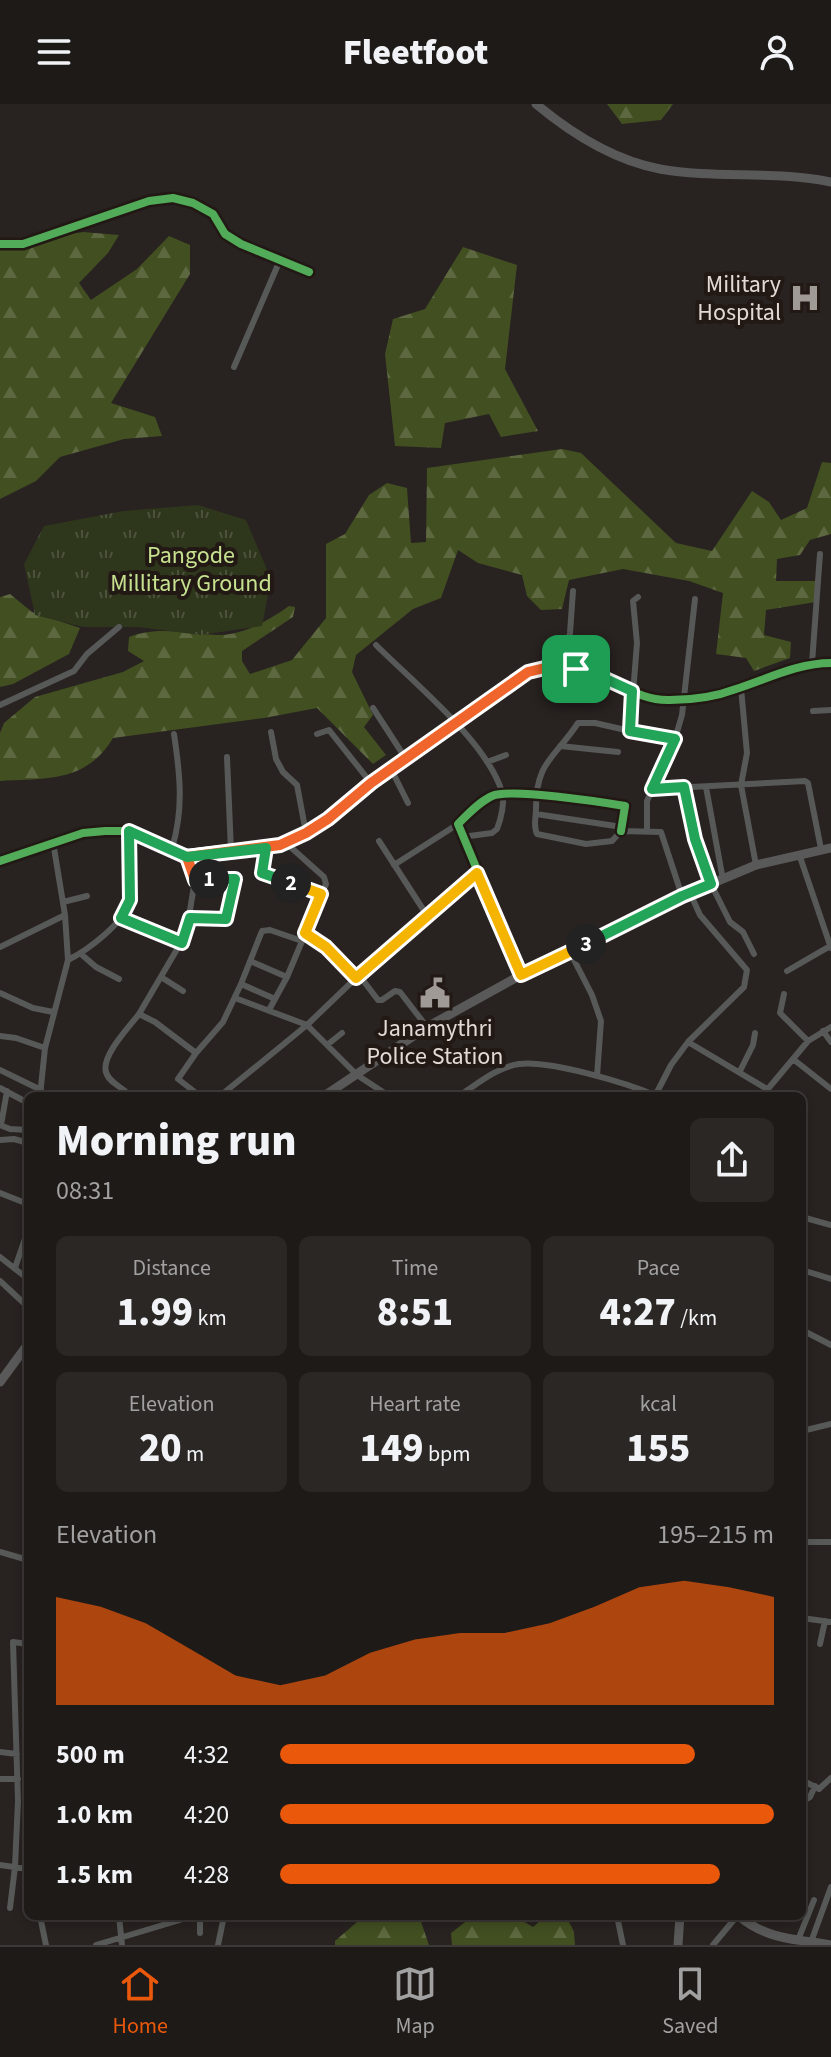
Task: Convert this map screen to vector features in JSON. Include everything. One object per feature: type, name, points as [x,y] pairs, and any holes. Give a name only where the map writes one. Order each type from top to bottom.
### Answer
[{"type":"street","points":[[536,104],[591,143],[651,167],[699,173],[783,175],[831,182]]},
{"type":"street","points":[[0,244],[23,244],[149,201],[173,198],[193,203],[213,214],[225,234],[234,240],[309,272]]},
{"type":"street","points":[[234,367],[280,260]]},
{"type":"street","points":[[812,663],[820,554]]},
{"type":"street","points":[[563,668],[570,633],[573,591]]},
{"type":"street","points":[[630,731],[637,643],[633,601],[638,597]]},
{"type":"street","points":[[647,831],[647,801],[675,739],[682,715],[695,599]]},
{"type":"street","points":[[803,623],[814,625]]},
{"type":"street","points":[[0,705],[74,671],[87,654],[119,627]]},
{"type":"street","points":[[376,645],[455,723],[487,762],[503,793],[497,829],[492,833],[462,837]]},
{"type":"street","points":[[0,861],[83,833],[129,831],[187,857],[286,843],[328,819],[371,783],[528,672],[549,667],[563,668],[599,676],[656,700],[682,700],[705,698],[741,688],[812,663],[831,663]]},
{"type":"street","points":[[741,688],[747,753],[741,785],[756,865]]},
{"type":"street","points":[[373,708],[406,759]]},
{"type":"street","points":[[813,711],[831,710]]},
{"type":"street","points":[[394,865],[458,824],[476,806],[503,793],[536,795],[589,800],[625,806],[622,829],[612,841],[577,842],[537,834],[536,795],[541,769],[578,723],[595,723],[675,739]]},
{"type":"street","points":[[317,734],[329,730],[371,783]]},
{"type":"street","points":[[271,732],[276,759],[283,772],[297,785],[306,833]]},
{"type":"street","points":[[172,848],[182,798],[174,734]]},
{"type":"street","points":[[560,746],[618,752]]},
{"type":"street","points":[[487,762],[506,755]]},
{"type":"street","points":[[227,757],[231,851]]},
{"type":"street","points":[[391,769],[408,803]]},
{"type":"street","points":[[330,1092],[427,1027],[521,975],[686,894],[756,865],[826,848],[808,783],[799,780],[652,789]]},
{"type":"street","points":[[684,787],[695,839],[711,884],[730,922],[743,932],[754,954]]},
{"type":"street","points":[[706,787],[723,880]]},
{"type":"street","points":[[536,814],[622,829],[661,832],[686,894],[747,970],[744,987],[688,1042],[671,1065],[658,1092]]},
{"type":"street","points":[[458,824],[521,975]]},
{"type":"street","points":[[68,960],[81,954],[121,918],[130,900],[129,831]]},
{"type":"street","points":[[379,841],[428,917]]},
{"type":"street","points":[[41,1092],[45,1048],[68,960],[65,915],[53,842]]},
{"type":"street","points":[[269,1010],[287,977],[326,880],[286,843]]},
{"type":"street","points":[[266,848],[262,873],[321,894]]},
{"type":"street","points":[[787,971],[831,947],[799,854]]},
{"type":"street","points":[[125,1091],[109,1078],[106,1062],[182,943],[190,918],[195,880],[187,857]]},
{"type":"street","points":[[225,1092],[307,1025],[477,873]]},
{"type":"street","points":[[190,918],[226,919],[235,884],[232,878],[195,880]]},
{"type":"street","points":[[63,902],[87,896]]},
{"type":"street","points":[[0,946],[65,915]]},
{"type":"street","points":[[121,918],[182,943]]},
{"type":"street","points":[[195,1092],[178,1079],[223,1022],[259,935],[265,930],[302,941]]},
{"type":"street","points":[[305,933],[326,947],[378,1000],[395,991],[400,992],[427,1027]]},
{"type":"street","points":[[570,952],[592,995],[601,1021],[597,1076]]},
{"type":"street","points":[[81,954],[96,967],[119,979]]},
{"type":"street","points":[[250,961],[287,977]]},
{"type":"street","points":[[161,977],[183,991]]},
{"type":"street","points":[[241,984],[275,999]]},
{"type":"street","points":[[0,993],[33,1008],[53,1012]]},
{"type":"street","points":[[784,994],[780,1013],[808,1041]]},
{"type":"street","points":[[235,998],[307,1025],[357,1075],[383,1092]]},
{"type":"street","points":[[139,1014],[155,1022],[196,1053]]},
{"type":"street","points":[[765,1092],[808,1041],[831,1027]]},
{"type":"street","points":[[823,1031],[831,1042]]},
{"type":"street","points":[[327,1045],[342,1033]]},
{"type":"street","points":[[740,1071],[753,1045],[755,1033]]},
{"type":"street","points":[[0,1036],[45,1048]]},
{"type":"street","points":[[688,1042],[767,1089]]},
{"type":"street","points":[[793,1059],[831,1089]]},
{"type":"street","points":[[465,1092],[504,1068],[519,1064],[597,1076],[645,1092]]},
{"type":"street","points":[[0,1070],[39,1092]]},
{"type":"street","points":[[628,1092],[629,1086]]},
{"type":"street","points":[[24,1101],[4,1089],[0,1125],[24,1130]]},
{"type":"street","points":[[0,1140],[24,1142]]},
{"type":"street","points":[[0,1193],[24,1202]]},
{"type":"street","points":[[806,1218],[831,1225]]},
{"type":"street","points":[[15,1268],[24,1242]]},
{"type":"street","points":[[0,1257],[24,1276]]},
{"type":"street","points":[[806,1271],[831,1279]]},
{"type":"street","points":[[0,1281],[24,1303]]},
{"type":"street","points":[[806,1332],[831,1345]]},
{"type":"street","points":[[0,1382],[24,1352]]},
{"type":"street","points":[[806,1430],[831,1424]]},
{"type":"street","points":[[806,1542],[831,1542]]},
{"type":"street","points":[[0,1552],[24,1559]]},
{"type":"street","points":[[806,1619],[828,1622],[820,1644]]},
{"type":"street","points":[[10,1908],[15,1867],[18,1779],[13,1642],[24,1643]]},
{"type":"street","points":[[0,1752],[17,1754]]},
{"type":"street","points":[[806,1800],[831,1778]]},
{"type":"street","points":[[0,1779],[18,1779]]},
{"type":"street","points":[[806,1782],[831,1794]]},
{"type":"street","points":[[0,1865],[24,1868]]},
{"type":"street","points":[[811,1942],[831,1887]]},
{"type":"street","points":[[798,1940],[814,1900]]},
{"type":"street","points":[[41,1920],[46,1945]]},
{"type":"street","points":[[119,1920],[122,1941]]},
{"type":"street","points":[[96,1945],[122,1941],[182,1920]]},
{"type":"street","points":[[200,1920],[200,1933]]},
{"type":"street","points":[[218,1945],[223,1920]]},
{"type":"street","points":[[618,1920],[623,1945]]},
{"type":"street","points":[[678,1945],[680,1920]]},
{"type":"street","points":[[713,1945],[735,1920]]},
{"type":"street","points":[[743,1920],[768,1935],[831,1944]]},
{"type":"green space","points":[[607,104],[673,104],[661,120],[622,124]]},
{"type":"green space","points":[[83,232],[119,235],[108,253],[79,283],[91,300],[137,269],[169,236],[190,245],[190,274],[111,403],[155,417],[162,436],[124,439],[60,457],[36,481],[0,499],[0,244]]},
{"type":"green space","points":[[463,247],[517,265],[505,369],[538,431],[501,437],[489,414],[445,423],[441,448],[395,446],[385,354],[393,319],[425,309]]},
{"type":"green space","points":[[562,449],[581,453],[676,543],[712,551],[752,491],[769,502],[781,520],[807,508],[822,462],[831,463],[831,534],[810,540],[800,555],[777,559],[776,581],[818,581],[816,602],[766,610],[764,635],[791,642],[790,658],[754,671],[746,658],[716,654],[723,593],[689,581],[623,569],[569,580],[562,609],[541,610],[527,596],[522,575],[478,563],[458,550],[441,598],[413,609],[356,655],[352,672],[373,715],[364,727],[386,755],[373,764],[317,708],[113,738],[102,753],[78,771],[49,778],[0,781],[0,733],[4,723],[35,697],[123,672],[144,661],[128,651],[129,637],[164,631],[230,634],[257,625],[289,606],[295,607],[293,617],[242,651],[242,661],[250,674],[292,660],[326,618],[326,544],[345,534],[369,495],[387,483],[407,488],[411,543],[426,542],[427,468]]},
{"type":"green space","name":"Pangode Millitary Ground","points":[[198,505],[246,520],[271,579],[262,626],[200,635],[138,627],[83,627],[35,615],[24,564],[44,526],[123,511]]},
{"type":"green space","points":[[10,594],[32,612],[80,628],[69,654],[13,684],[0,687],[0,597]]},
{"type":"green space","points":[[359,1920],[420,1920],[429,1945],[335,1945],[335,1941]]},
{"type":"green space","points":[[468,1920],[521,1920],[533,1927],[541,1920],[568,1920],[574,1932],[575,1945],[452,1945],[451,1933]]},
{"type":"cycle path","points":[[0,244],[23,244],[149,201],[173,198],[193,203],[213,214],[225,234],[241,244],[309,272]]},
{"type":"cycle path","points":[[0,861],[83,833],[105,831],[129,831],[187,857],[286,843],[328,819],[371,783],[528,672],[573,669],[600,676],[642,695],[660,700],[678,700],[720,694],[795,669],[831,663]]},
{"type":"cycle path","points":[[521,975],[458,824],[492,796],[517,794],[557,796],[625,806],[621,831]]},
{"type":"place","name":"Military Hospital","points":[[805,298]]},
{"type":"place","name":"Janamythri Police Station","points":[[435,993]]},
{"type":"route","points":[[576,669],[549,667],[528,672],[371,783],[328,819],[286,843],[187,857],[195,880],[235,879],[226,919],[190,918],[182,943],[121,918],[130,900],[129,831],[187,857],[266,848],[262,873],[321,894],[305,933],[326,947],[356,978],[477,873],[521,975],[711,884],[695,839],[684,787],[652,789],[675,739],[630,731],[632,691],[576,669]]}]
